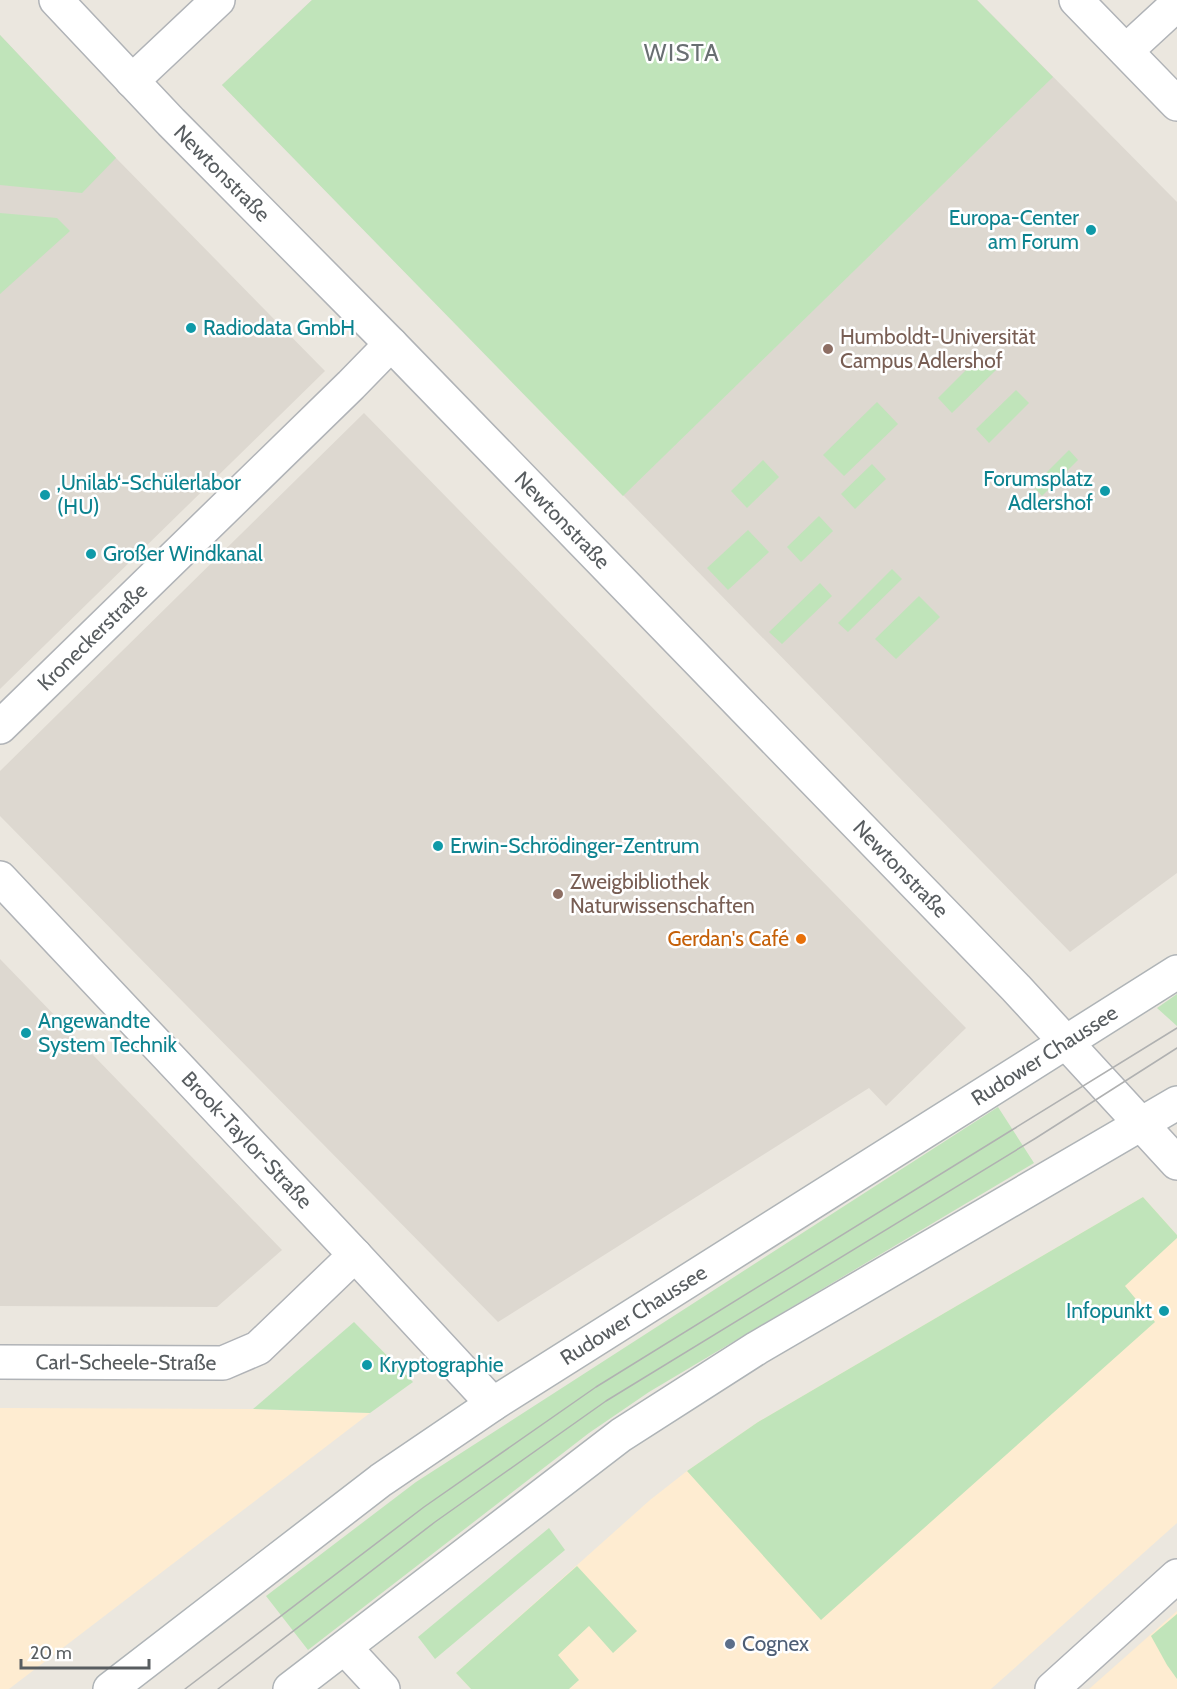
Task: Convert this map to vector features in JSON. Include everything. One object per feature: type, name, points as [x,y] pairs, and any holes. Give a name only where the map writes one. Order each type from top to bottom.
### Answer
[{"type":"street","name":"Newtonstraße","points":[[56,0],[132,81],[391,344],[1067,1042],[1177,1164]]},
{"type":"street","points":[[132,81],[218,0]]},
{"type":"street","points":[[1076,0],[1177,104]]},
{"type":"street","points":[[1126,51],[1177,4]]},
{"type":"street","name":"Kroneckerstraße","points":[[0,727],[391,344]]},
{"type":"street","name":"Brook-Taylor-Straße","points":[[0,878],[355,1254],[493,1404]]},
{"type":"street","name":"Rudower Chaussee","points":[[110,1689],[381,1480],[493,1404],[1177,972]]},
{"type":"street","points":[[290,1689],[621,1435],[756,1348],[1177,1103]]},
{"type":"street","name":"Carl-Scheele-Straße","points":[[0,1362],[223,1363],[258,1348],[355,1254]]},
{"type":"street","points":[[1052,1689],[1177,1576]]},
{"type":"street","points":[[345,1648],[383,1689]]},
{"type":"shaded area","name":"Humboldt-Universität Campus Adlershof","points":[[312,0],[977,0],[1091,115],[1177,202],[1177,873],[1070,952],[222,85]]},
{"type":"shaded area","points":[[0,35],[116,158],[325,371],[0,689]]},
{"type":"shaded area","name":"Erwin-Schrödinger-Zentrum","points":[[364,413],[966,1028],[886,1106],[869,1088],[498,1322],[0,816],[0,771]]},
{"type":"shaded area","points":[[0,959],[282,1250],[217,1307],[0,1306]]},
{"type":"shaded area","points":[[1143,1197],[1177,1235],[1177,1523],[991,1689],[471,1689],[456,1673],[650,1500],[687,1471],[758,1422]]},
{"type":"shaded area","points":[[0,1408],[253,1409],[370,1413],[9,1689],[0,1689]]},
{"type":"shaded area","points":[[1177,1611],[1177,1689],[1089,1689]]},
{"type":"green space","points":[[312,0],[977,0],[1053,77],[623,496],[222,85]]},
{"type":"green space","points":[[0,35],[116,158],[82,193],[0,185]]},
{"type":"green space","points":[[0,213],[57,218],[70,231],[0,294]]},
{"type":"green space","points":[[981,355],[996,370],[952,413],[938,398]]},
{"type":"green space","points":[[1016,390],[1029,403],[989,443],[976,429]]},
{"type":"green space","points":[[877,402],[898,424],[844,476],[823,455]]},
{"type":"green space","points":[[1069,450],[1078,460],[1042,496],[1033,486]]},
{"type":"green space","points":[[763,460],[779,477],[747,508],[731,491]]},
{"type":"green space","points":[[872,464],[886,479],[855,509],[841,494]]},
{"type":"green space","points":[[819,516],[833,531],[801,562],[787,547]]},
{"type":"green space","points":[[748,530],[769,552],[728,590],[707,568]]},
{"type":"green space","points":[[892,569],[902,579],[848,632],[838,623]]},
{"type":"green space","points":[[820,583],[832,596],[782,644],[769,632]]},
{"type":"green space","points":[[919,596],[940,617],[896,659],[875,639]]},
{"type":"green space","points":[[1177,994],[1177,1026],[1157,1008]]},
{"type":"green space","points":[[998,1107],[1034,1163],[649,1392],[589,1433],[308,1650],[266,1596],[416,1482]]},
{"type":"green space","points":[[1143,1197],[1177,1235],[1177,1238],[1125,1286],[1155,1322],[821,1620],[687,1471],[758,1422]]},
{"type":"green space","points":[[354,1322],[413,1382],[370,1413],[253,1409]]},
{"type":"green space","points":[[549,1528],[565,1550],[435,1659],[418,1637]]},
{"type":"green space","points":[[577,1566],[637,1631],[613,1653],[589,1626],[558,1655],[579,1680],[569,1689],[471,1689],[456,1673]]},
{"type":"green space","points":[[1177,1614],[1177,1679],[1151,1636]]},
{"type":"tram line","points":[[185,1689],[424,1507],[596,1387],[1177,1028]]},
{"type":"tram line","points":[[218,1689],[435,1522],[606,1401],[1036,1138],[1177,1048]]},
{"type":"place","name":"Europa-Center am Forum","points":[[1091,230]]},
{"type":"place","name":"Radiodata GmbH","points":[[191,328]]},
{"type":"place","name":"Humboldt-Universität Campus Adlershof","points":[[828,349]]},
{"type":"place","name":"Forumsplatz Adlershof","points":[[1105,491]]},
{"type":"place","name":"‚Unilab‘-Schülerlabor (HU)","points":[[45,495]]},
{"type":"place","name":"Großer Windkanal","points":[[91,554]]},
{"type":"place","name":"Erwin-Schrödinger-Zentrum","points":[[438,846]]},
{"type":"place","name":"Zweigbibliothek Naturwissenschaften","points":[[558,894]]},
{"type":"place","name":"Gerdan's Café","points":[[801,939]]},
{"type":"place","name":"Angewandte System Technik","points":[[26,1033]]},
{"type":"place","name":"Infopunkt","points":[[1164,1311]]},
{"type":"place","name":"Kryptographie","points":[[367,1365]]},
{"type":"place","name":"Cognex","points":[[730,1644]]},
{"type":"district","name":"WISTA","points":[[682,53]]}]
